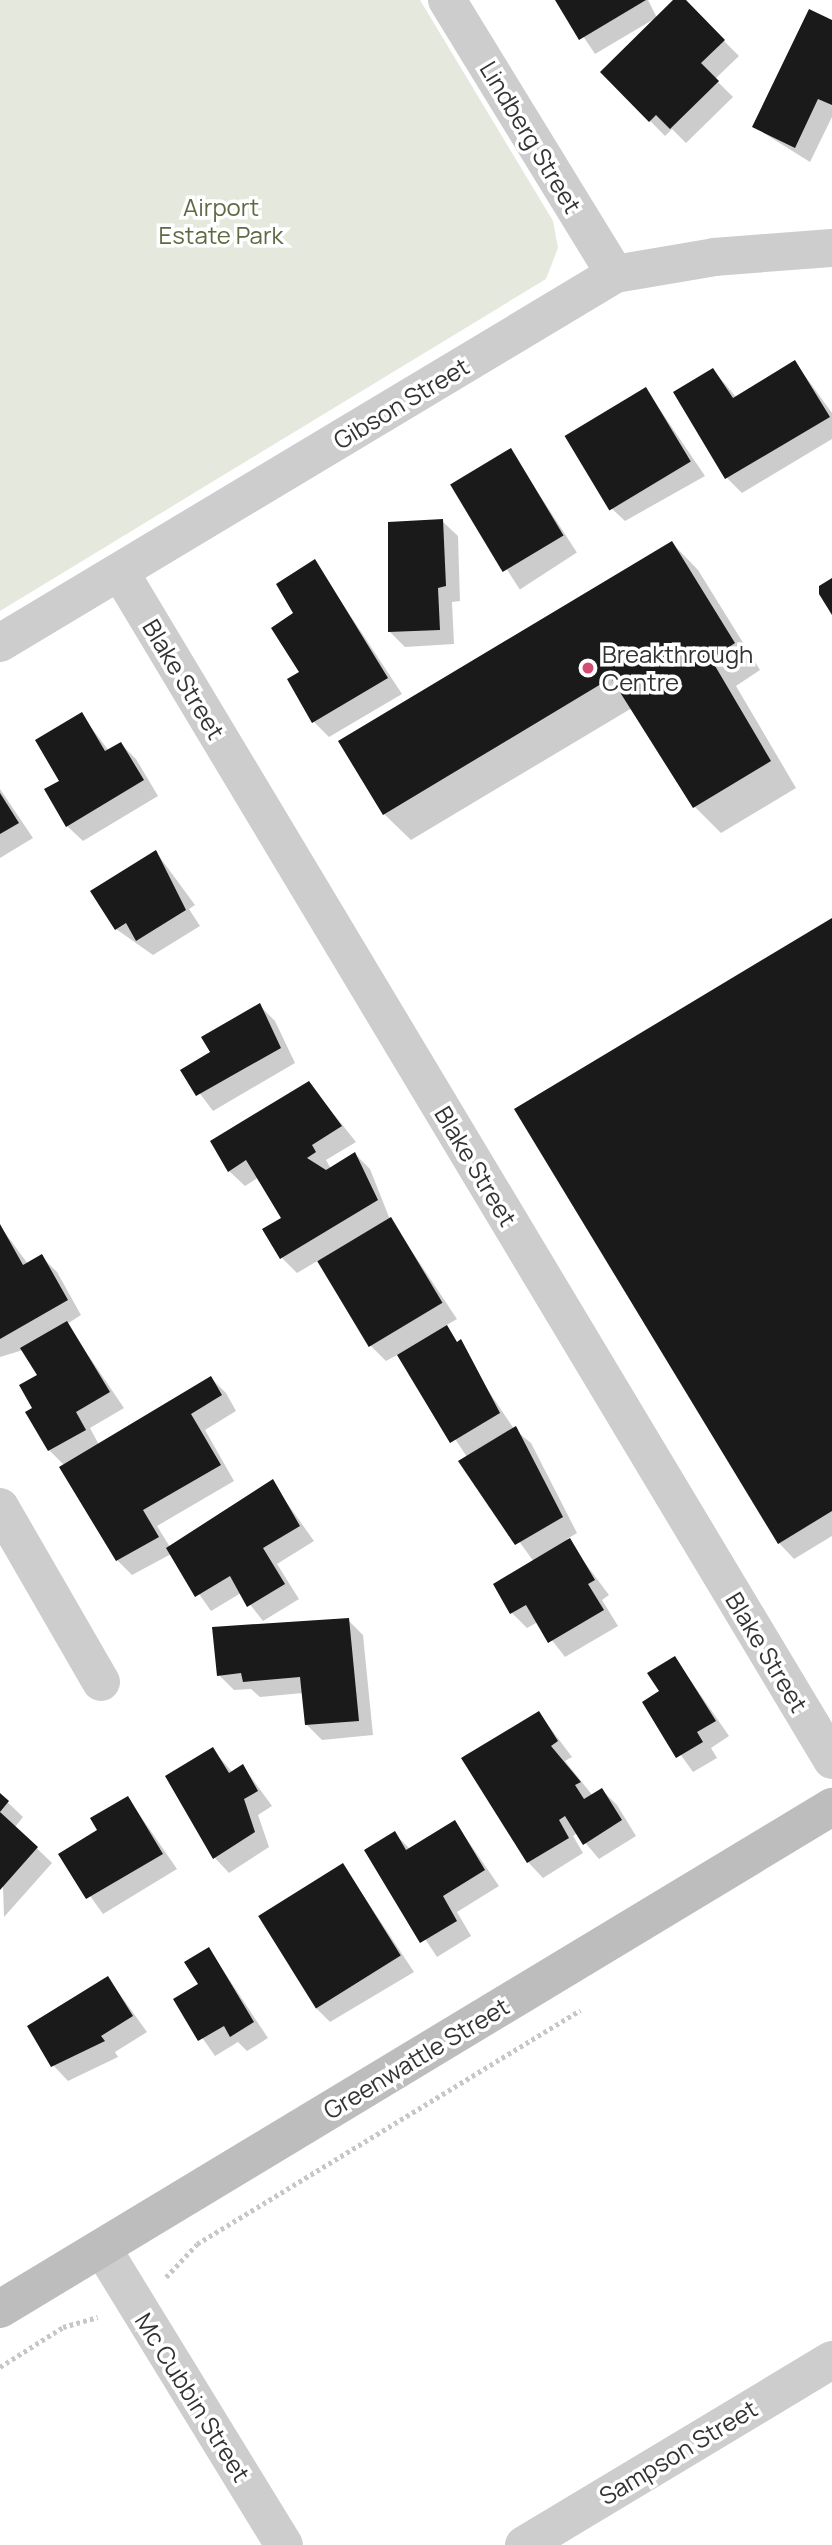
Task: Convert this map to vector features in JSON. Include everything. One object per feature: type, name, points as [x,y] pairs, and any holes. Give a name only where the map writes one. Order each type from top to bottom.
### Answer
[{"type":"main road","name":"Greenwattle Street","points":[[0,2309],[832,1807]]},
{"type":"street","name":"Lindberg Street","points":[[447,0],[615,274]]},
{"type":"street","name":"Gibson Street","points":[[0,643],[615,274],[714,257],[832,248]]},
{"type":"street","name":"Blake Street","points":[[120,572],[832,1760]]},
{"type":"street","points":[[0,1507],[101,1682]]},
{"type":"street","name":"Mc Cubbin Street","points":[[102,2248],[284,2545]]},
{"type":"street","name":"Sampson Street","points":[[524,2545],[832,2360]]},
{"type":"path","points":[[0,2367],[63,2328],[94,2319],[169,2275],[197,2244],[585,2007]]},
{"type":"green space","name":"Airport Estate Park","points":[[0,0],[420,0],[553,221],[558,248],[546,279],[0,611]]},
{"type":"building","points":[[555,0],[646,0],[579,40]]},
{"type":"building","points":[[673,0],[686,0],[725,40],[701,63],[719,81],[670,129],[656,115],[649,122],[600,72]]},
{"type":"building","points":[[809,9],[832,20],[832,105],[818,99],[795,148],[752,127]]},
{"type":"building","points":[[795,360],[830,417],[725,479],[673,392],[713,368],[733,398]]},
{"type":"building","points":[[646,387],[691,462],[609,511],[565,436]]},
{"type":"building","points":[[511,448],[564,535],[503,572],[450,485]]},
{"type":"building","points":[[443,519],[446,586],[438,588],[440,630],[388,632],[388,522]]},
{"type":"building","name":"Breakthrough Centre","points":[[672,541],[735,643],[711,659],[771,761],[693,808],[611,678],[383,815],[338,741]]},
{"type":"building","points":[[315,559],[388,678],[312,723],[287,679],[299,672],[271,628],[293,613],[276,584]]},
{"type":"building","points":[[832,578],[832,615],[819,594],[819,586]]},
{"type":"building","points":[[82,712],[105,751],[121,742],[144,780],[66,827],[44,789],[59,781],[35,740]]},
{"type":"building","points":[[0,793],[19,823],[0,834]]},
{"type":"building","points":[[156,850],[186,910],[136,941],[126,923],[115,930],[90,891]]},
{"type":"building","points":[[832,918],[832,1511],[778,1544],[514,1109]]},
{"type":"building","points":[[260,1003],[281,1048],[196,1096],[180,1070],[210,1052],[201,1037]]},
{"type":"building","points":[[309,1081],[342,1126],[312,1145],[316,1152],[307,1158],[326,1170],[355,1152],[378,1200],[280,1259],[262,1229],[281,1218],[246,1160],[228,1172],[210,1141]]},
{"type":"building","points":[[391,1217],[443,1303],[369,1347],[317,1261]]},
{"type":"building","points":[[0,1224],[23,1265],[42,1254],[68,1300],[0,1339]]},
{"type":"building","points":[[67,1321],[110,1392],[76,1412],[86,1430],[48,1451],[25,1412],[32,1408],[19,1385],[37,1375],[20,1348]]},
{"type":"building","points":[[447,1325],[457,1342],[461,1339],[500,1413],[450,1443],[397,1355]]},
{"type":"building","points":[[211,1376],[222,1395],[191,1414],[221,1465],[143,1510],[159,1537],[116,1561],[59,1467]]},
{"type":"building","points":[[516,1426],[563,1517],[515,1545],[458,1461]]},
{"type":"building","points":[[273,1479],[300,1526],[263,1548],[285,1584],[247,1607],[230,1576],[195,1597],[166,1548]]},
{"type":"building","points":[[570,1538],[595,1580],[588,1584],[604,1610],[548,1643],[526,1605],[510,1614],[493,1584]]},
{"type":"building","points":[[349,1618],[359,1721],[305,1725],[300,1677],[243,1682],[241,1673],[217,1676],[212,1627]]},
{"type":"building","points":[[675,1656],[716,1721],[697,1732],[703,1742],[676,1758],[642,1702],[659,1691],[647,1673]]},
{"type":"building","points":[[539,1711],[558,1741],[551,1746],[581,1782],[575,1785],[584,1799],[602,1788],[622,1820],[583,1845],[565,1816],[559,1820],[569,1838],[527,1863],[461,1758]]},
{"type":"building","points":[[213,1747],[229,1773],[243,1764],[258,1791],[244,1799],[255,1832],[213,1859],[165,1776]]},
{"type":"building","points":[[0,1793],[9,1801],[0,1812]]},
{"type":"building","points":[[128,1796],[163,1854],[86,1899],[58,1854],[97,1830],[90,1818]]},
{"type":"building","points":[[0,1812],[38,1847],[0,1890]]},
{"type":"building","points":[[455,1820],[485,1870],[443,1896],[457,1921],[420,1943],[364,1850],[395,1831],[406,1850]]},
{"type":"building","points":[[343,1863],[401,1955],[316,2008],[258,1916]]},
{"type":"building","points":[[209,1947],[254,2022],[230,2037],[224,2026],[198,2041],[173,1999],[198,1984],[184,1962]]},
{"type":"building","points":[[108,1976],[133,2016],[101,2036],[105,2041],[51,2067],[27,2026]]},
{"type":"place","name":"Breakthrough Centre","points":[[588,668]]}]
